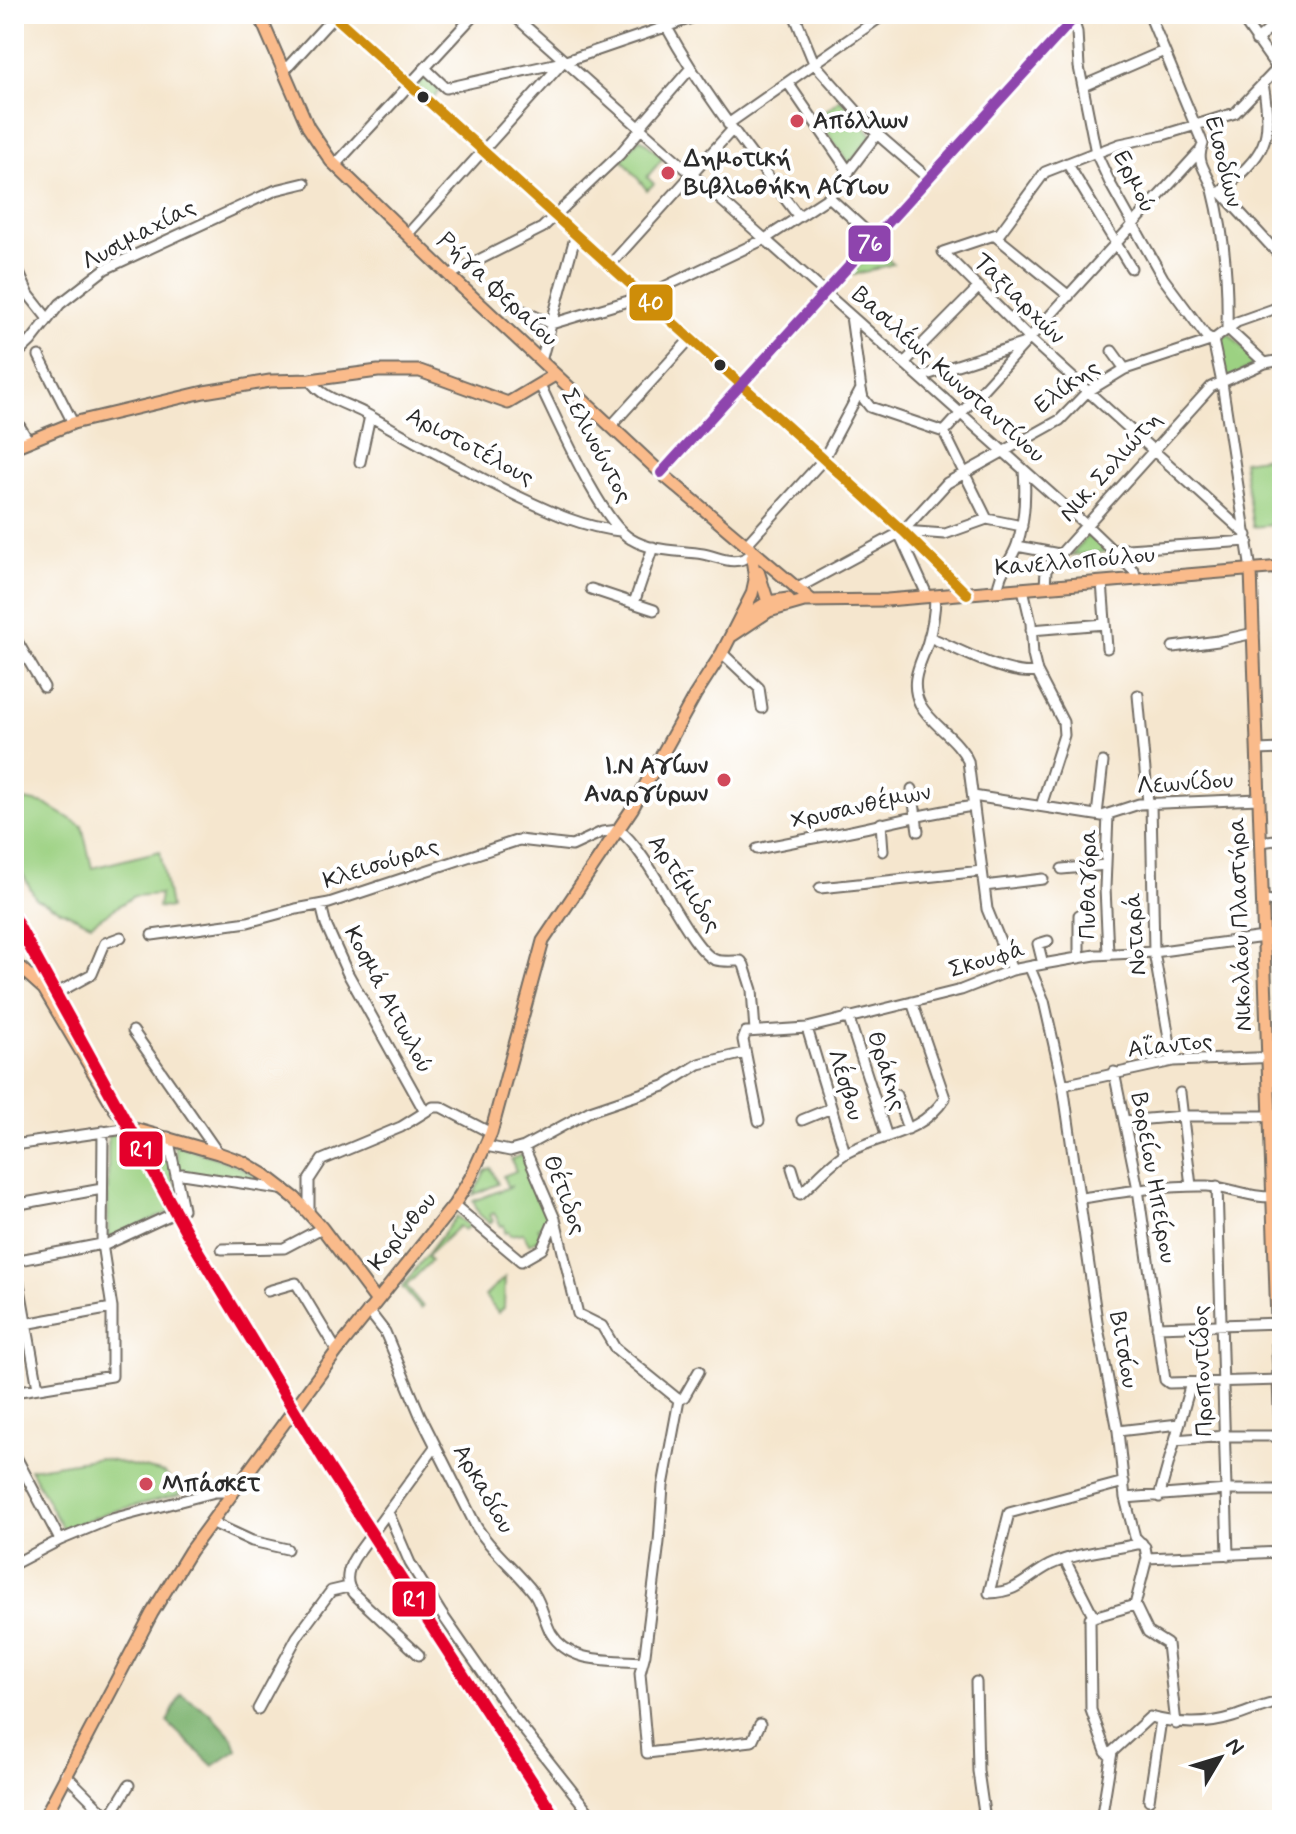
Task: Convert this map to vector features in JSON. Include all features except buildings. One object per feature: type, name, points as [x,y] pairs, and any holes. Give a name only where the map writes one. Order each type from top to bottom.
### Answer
[{"type":"main road","name":"Ρήγα Φεραίου","points":[[259,14],[312,135],[335,165],[661,473],[808,600]]},
{"type":"main road","points":[[14,447],[73,423],[204,392],[270,381],[310,380],[410,369],[508,403],[555,375]]},
{"type":"main road","points":[[752,554],[767,572],[773,605]]},
{"type":"main road","name":"Κορίνθου","points":[[43,1820],[168,1585],[337,1351],[454,1205],[491,1133],[543,941],[619,830],[722,653],[753,590],[752,554]]},
{"type":"main road","name":"Κανελλοπούλου","points":[[773,605],[808,600],[887,600],[1282,567]]},
{"type":"main road","name":"Νικολάου Πλαστήρα","points":[[1251,570],[1270,1116],[1277,1166],[1282,1466]]},
{"type":"main road","points":[[736,622],[773,605]]},
{"type":"main road","points":[[729,638],[773,605]]},
{"type":"main road","points":[[14,962],[39,982],[50,997],[127,1124],[250,1166],[286,1190],[322,1228],[372,1305]]},
{"type":"street","points":[[335,165],[475,14]]},
{"type":"street","name":"Βασιλέως Κωνσταντίνου","points":[[512,14],[1086,525],[1134,571],[1136,579]]},
{"type":"street","points":[[662,14],[690,69],[799,217]]},
{"type":"street","points":[[432,104],[446,88],[563,62],[703,14]]},
{"type":"street","points":[[794,14],[814,63],[877,134],[929,179]]},
{"type":"street","points":[[610,265],[730,127],[885,14]]},
{"type":"street","points":[[661,473],[1078,14]]},
{"type":"street","name":"Εισοδίων","points":[[1149,14],[1203,144],[1199,152],[1201,167],[1217,192],[1227,328]]},
{"type":"street","points":[[994,235],[1000,233],[1045,172],[1120,144],[1235,113],[1263,83],[1280,72],[1239,14]]},
{"type":"street","points":[[284,71],[334,15],[691,338],[967,594]]},
{"type":"street","points":[[1256,41],[1282,18]]},
{"type":"street","name":"Ερμού","points":[[1069,25],[1075,26],[1077,32],[1083,86],[1096,153],[1163,278],[1206,336],[1213,340]]},
{"type":"street","points":[[1083,86],[1164,51]]},
{"type":"street","points":[[407,235],[563,62]]},
{"type":"street","points":[[425,68],[446,88]]},
{"type":"street","points":[[449,275],[542,228],[619,155],[690,69]]},
{"type":"street","points":[[788,83],[849,172]]},
{"type":"street","points":[[1263,83],[1269,124],[1267,136],[1249,167],[1217,192],[1282,258]]},
{"type":"street","points":[[524,311],[551,324],[645,296],[765,239],[829,197],[877,134]]},
{"type":"street","points":[[944,432],[1199,152]]},
{"type":"street","points":[[1069,162],[1131,268]]},
{"type":"street","name":"Λυσιμαχίας","points":[[14,357],[60,304],[105,269],[276,190],[305,183]]},
{"type":"street","points":[[829,197],[875,239]]},
{"type":"street","points":[[541,361],[576,234]]},
{"type":"street","points":[[994,235],[1069,296]]},
{"type":"street","name":"Ταξιαρχών","points":[[994,235],[943,252],[1030,341],[1248,538]]},
{"type":"street","points":[[14,262],[29,295],[48,319]]},
{"type":"street","points":[[904,363],[979,287]]},
{"type":"street","points":[[1213,340],[1227,328],[1282,306]]},
{"type":"street","points":[[851,316],[863,398],[870,407],[944,432],[987,519]]},
{"type":"street","points":[[1227,328],[1265,363]]},
{"type":"street","points":[[611,426],[691,338]]},
{"type":"street","name":"Ελίκης","points":[[796,589],[901,532],[939,490],[964,472],[1060,420],[1087,392],[1125,369],[1213,340]]},
{"type":"street","name":"Νικολάου Πλαστήρα","points":[[1213,340],[1251,570]]},
{"type":"street","points":[[920,377],[1030,341]]},
{"type":"street","points":[[1112,351],[1125,369]]},
{"type":"street","points":[[39,356],[73,423]]},
{"type":"street","points":[[1222,383],[1265,363],[1282,360]]},
{"type":"street","name":"Αριστοτέλους","points":[[310,380],[315,389],[370,416],[445,460],[559,516],[620,531]]},
{"type":"street","name":"Νικ. Σολιώτη","points":[[1045,587],[1046,570],[1059,554],[1211,387],[1222,383]]},
{"type":"street","name":"Σελινούντος","points":[[540,385],[589,484],[620,531],[634,541],[653,547],[736,562],[752,554]]},
{"type":"street","points":[[752,554],[823,460],[861,389]]},
{"type":"street","points":[[360,462],[370,416]]},
{"type":"street","points":[[14,417],[28,440]]},
{"type":"street","points":[[998,591],[999,576],[1011,560],[1022,526],[1025,510],[1024,470]]},
{"type":"street","points":[[901,532],[945,534],[987,519],[1022,526]]},
{"type":"street","points":[[901,532],[932,596],[929,637],[916,671],[917,697],[927,714],[965,755],[974,801],[987,909],[1012,970]]},
{"type":"street","points":[[1112,550],[1248,538]]},
{"type":"street","points":[[1017,546],[1059,554]]},
{"type":"street","points":[[634,603],[653,547]]},
{"type":"street","points":[[1102,582],[1107,648]]},
{"type":"street","points":[[591,589],[654,610]]},
{"type":"street","points":[[1023,589],[1037,672],[1063,722],[1064,735],[1041,806]]},
{"type":"street","points":[[1031,630],[1105,624]]},
{"type":"street","points":[[1173,647],[1223,641],[1254,633]]},
{"type":"street","points":[[14,636],[44,687]]},
{"type":"street","points":[[929,637],[1006,668],[1023,673],[1037,672]]},
{"type":"street","points":[[722,653],[759,688],[762,708]]},
{"type":"street","name":"Νοταρά","points":[[1138,695],[1149,803],[1154,952],[1173,1061]]},
{"type":"street","points":[[1258,750],[1282,749]]},
{"type":"street","points":[[1097,815],[1103,762]]},
{"type":"street","points":[[912,789],[918,831]]},
{"type":"street","name":"Λεωνίδου","points":[[974,801],[1108,815],[1130,806],[1149,803],[1259,799]]},
{"type":"street","name":"Χρυσανθέμων","points":[[757,849],[974,801]]},
{"type":"street","name":"Πυθαγόρα","points":[[1108,815],[1108,953]]},
{"type":"street","points":[[881,823],[883,851]]},
{"type":"street","name":"Κλεισούρας","points":[[152,935],[248,922],[321,905],[519,840],[572,846],[602,832],[619,830]]},
{"type":"street","name":"Αρτέμιδος","points":[[619,830],[641,853],[688,929],[711,957],[741,961],[744,965],[752,990],[755,1031]]},
{"type":"street","points":[[1261,842],[1282,839]]},
{"type":"street","points":[[1062,869],[1106,865]]},
{"type":"street","points":[[820,888],[982,871]]},
{"type":"street","points":[[984,886],[1043,879]]},
{"type":"street","points":[[1263,902],[1282,899]]},
{"type":"street","name":"Κοσμά Αιτωλού","points":[[321,905],[326,925],[347,972],[425,1112]]},
{"type":"street","points":[[1079,915],[1079,958]]},
{"type":"street","points":[[50,997],[92,974],[105,943],[121,937]]},
{"type":"street","name":"Σκουφά","points":[[755,1031],[807,1028],[961,990],[1012,970],[1043,964],[1108,953],[1125,955],[1282,937]]},
{"type":"street","points":[[1043,964],[1038,944],[1048,941]]},
{"type":"street","name":"Βιτσίου","points":[[1030,968],[1044,1001],[1063,1085],[1098,1328],[1118,1431],[1125,1498],[1135,1537],[1142,1543],[1147,1558]]},
{"type":"street","points":[[792,1168],[800,1194],[845,1153],[908,1129],[935,1114],[945,1098],[912,1002]]},
{"type":"street","name":"Θράκης","points":[[848,1016],[887,1137]]},
{"type":"street","name":"Λέσβου","points":[[807,1028],[845,1153]]},
{"type":"street","points":[[133,1031],[218,1153]]},
{"type":"street","points":[[755,1031],[743,1036],[759,1121]]},
{"type":"street","points":[[486,1146],[510,1151],[524,1147],[590,1111],[664,1086],[699,1064],[745,1053]]},
{"type":"street","name":"Αΐαντος","points":[[1063,1085],[1173,1061],[1282,1057]]},
{"type":"street","name":"Βορείου Ηπείρου","points":[[1114,1072],[1138,1189],[1164,1377],[1169,1383],[1191,1383]]},
{"type":"street","points":[[1180,1093],[1191,1186]]},
{"type":"street","points":[[896,1095],[908,1129]]},
{"type":"street","points":[[309,1213],[309,1180],[322,1160],[401,1127],[433,1107],[441,1107],[491,1133]]},
{"type":"street","points":[[802,1120],[831,1108]]},
{"type":"street","points":[[1124,1121],[1183,1116],[1270,1116]]},
{"type":"street","points":[[14,1145],[103,1131],[127,1124]]},
{"type":"street","points":[[14,1392],[112,1376],[112,1308],[102,1245],[103,1131]]},
{"type":"street","points":[[15,1261],[102,1245],[183,1209],[168,1137]]},
{"type":"street","name":"Θέτιδος","points":[[524,1147],[555,1219],[578,1314],[602,1326],[615,1348],[679,1400]]},
{"type":"street","points":[[182,1174],[286,1190]]},
{"type":"street","points":[[1081,1198],[1138,1189],[1191,1186],[1217,1186],[1277,1196]]},
{"type":"street","name":"Προποντίδος","points":[[1217,1186],[1228,1555]]},
{"type":"street","points":[[14,1205],[102,1189]]},
{"type":"street","points":[[454,1205],[521,1261],[542,1249],[555,1219]]},
{"type":"street","points":[[222,1249],[284,1248],[322,1228]]},
{"type":"street","points":[[14,1242],[25,1324],[38,1388]]},
{"type":"street","points":[[268,1291],[296,1283],[337,1351]]},
{"type":"street","name":"Αρκαδίου","points":[[372,1305],[435,1447],[483,1538],[535,1594],[558,1642],[585,1658],[642,1662]]},
{"type":"street","points":[[25,1324],[112,1308]]},
{"type":"street","points":[[1157,1327],[1280,1323]]},
{"type":"street","points":[[699,1371],[684,1397],[679,1400],[663,1486],[657,1556],[640,1673],[647,1753],[752,1741],[760,1724]]},
{"type":"street","points":[[1159,1497],[1191,1383],[1280,1380]]},
{"type":"street","points":[[1118,1431],[1179,1424]]},
{"type":"street","points":[[1175,1440],[1281,1436]]},
{"type":"street","points":[[348,1587],[350,1565],[435,1447]]},
{"type":"street","points":[[14,1453],[60,1540]]},
{"type":"street","points":[[1124,1482],[1009,1513],[989,1593],[1003,1593],[1017,1588],[1050,1565],[1065,1560],[1142,1543]]},
{"type":"street","points":[[1125,1498],[1227,1490],[1282,1490]]},
{"type":"street","points":[[14,1564],[108,1520],[215,1492],[234,1492]]},
{"type":"street","points":[[386,1515],[410,1563],[441,1613],[512,1715],[595,1820]]},
{"type":"street","points":[[211,1522],[252,1541],[287,1549]]},
{"type":"street","points":[[1176,1724],[1167,1644],[1148,1632],[1135,1605],[1147,1558],[1282,1552]]},
{"type":"street","points":[[1065,1560],[1094,1617]]},
{"type":"street","points":[[348,1587],[419,1655]]},
{"type":"street","points":[[258,1709],[297,1637],[331,1591],[348,1587]]},
{"type":"street","points":[[1111,1757],[1106,1752],[1091,1710],[1090,1618],[1135,1605]]},
{"type":"street","points":[[976,1682],[978,1771],[985,1820]]},
{"type":"street","points":[[1101,1820],[1111,1757],[1150,1717],[1176,1724],[1212,1722],[1266,1704],[1282,1702]]},
{"type":"street","points":[[1149,1800],[1161,1720]]},
{"type":"street","points":[[65,1774],[109,1819],[129,1785]]},
{"type":"green space","points":[[427,74],[442,88],[432,100],[416,86]]},
{"type":"green space","points":[[840,99],[872,135],[849,164],[817,118]]},
{"type":"green space","points":[[640,138],[663,158],[647,177],[654,184],[647,190],[622,159]]},
{"type":"green space","points":[[876,247],[893,264],[854,275],[852,273]]},
{"type":"green space","points":[[1228,333],[1256,361],[1227,380],[1218,344]]},
{"type":"green space","points":[[1282,455],[1282,524],[1253,527],[1243,461]]},
{"type":"green space","points":[[1089,534],[1108,552],[1071,555]]},
{"type":"green space","points":[[14,798],[45,804],[82,826],[92,868],[160,851],[170,908],[158,907],[160,894],[134,896],[91,924],[36,899],[14,857]]},
{"type":"green space","points":[[128,1132],[165,1141],[179,1208],[108,1239],[108,1135]]},
{"type":"green space","points":[[174,1144],[237,1166],[271,1186],[180,1171]]},
{"type":"green space","points":[[522,1155],[538,1191],[535,1193],[537,1200],[542,1198],[551,1220],[538,1227],[542,1238],[529,1244],[523,1233],[505,1233],[504,1225],[501,1226],[494,1213],[490,1215],[493,1221],[489,1223],[479,1214],[473,1201],[512,1186],[507,1186],[503,1176],[516,1171],[511,1159]]},
{"type":"green space","points":[[491,1168],[498,1184],[473,1195],[485,1171]]},
{"type":"green space","points":[[457,1216],[469,1226],[464,1230],[459,1226],[427,1256],[431,1261],[406,1286],[423,1307],[421,1309],[402,1287]]},
{"type":"green space","points":[[505,1277],[504,1308],[498,1313],[485,1296]]},
{"type":"green space","points":[[99,1458],[165,1473],[181,1494],[106,1513],[63,1530],[30,1469]]},
{"type":"green space","points":[[181,1694],[209,1712],[233,1738],[237,1750],[213,1766],[167,1722]]},
{"type":"transit line","name":"40","points":[[332,14],[903,531],[967,594]]},
{"type":"transit line","name":"76","points":[[661,473],[1078,14]]},
{"type":"transit line","name":"R1","points":[[14,918],[187,1233],[331,1471],[557,1820]]},
{"type":"place","name":"Απόλλων","points":[[797,121]]},
{"type":"place","name":"Δημοτική Βιβλιοθήκη Αίγιου","points":[[668,173]]},
{"type":"place","name":"Ι.Ν Αγίων Αναργύρων","points":[[724,780]]},
{"type":"place","name":"Μπάσκετ","points":[[146,1484]]}]
